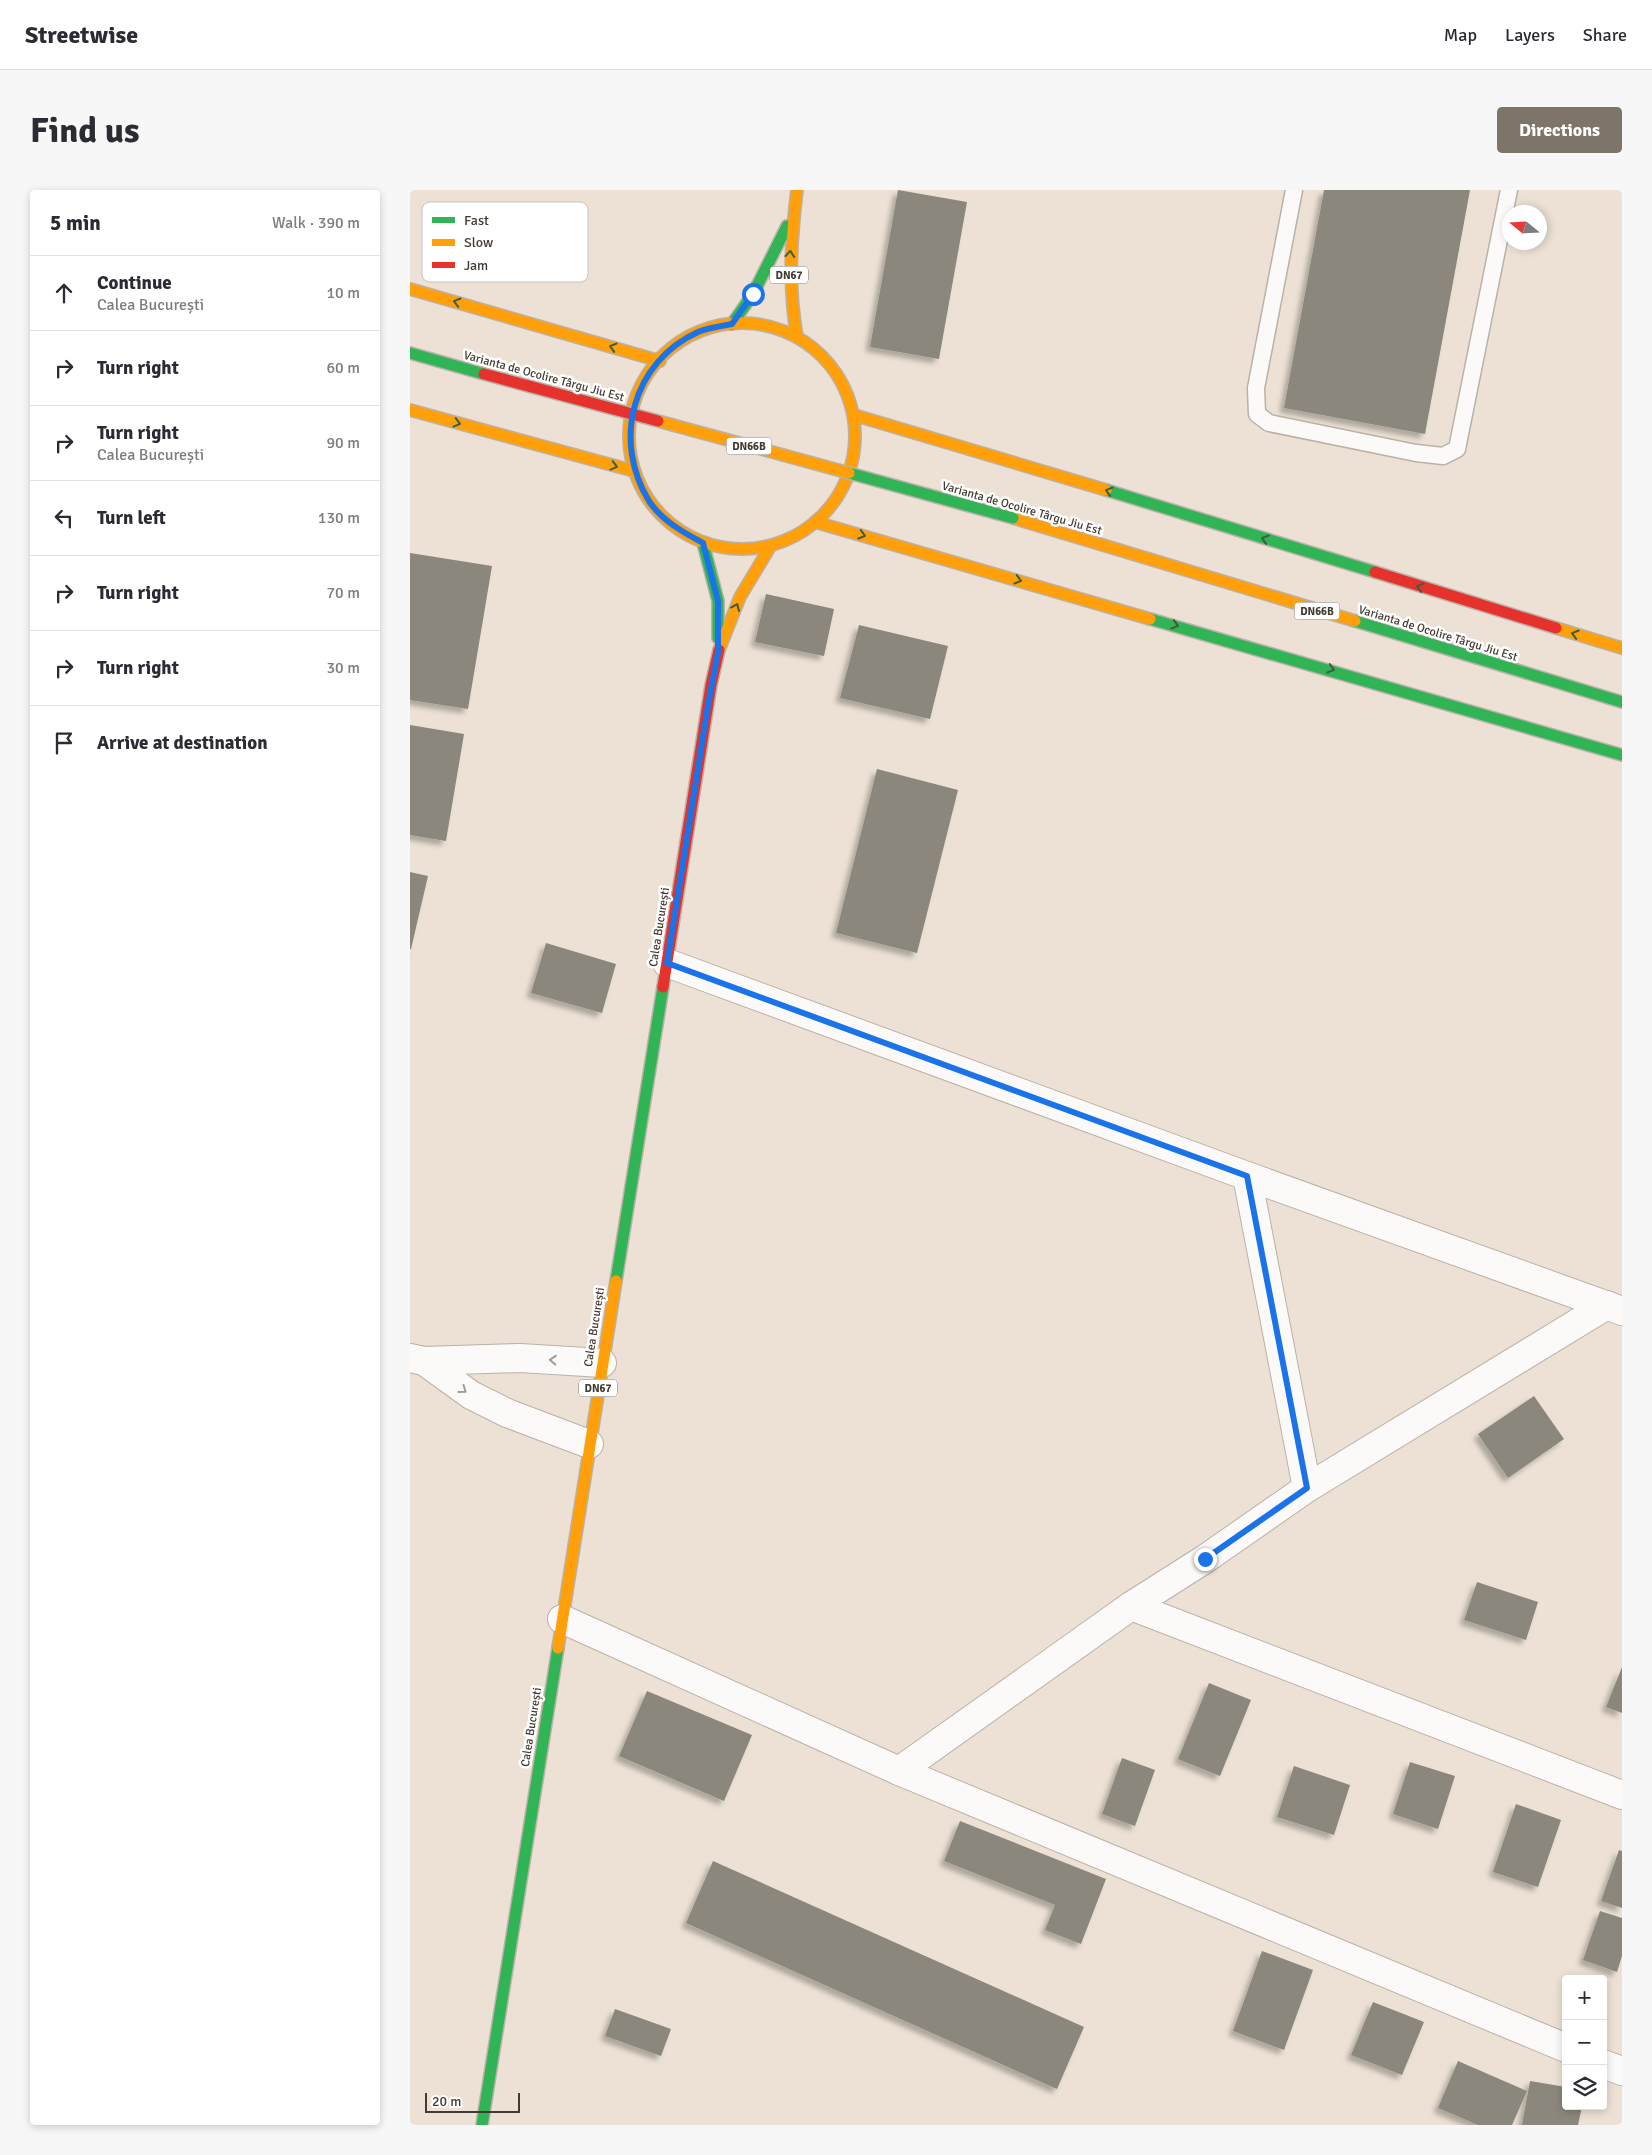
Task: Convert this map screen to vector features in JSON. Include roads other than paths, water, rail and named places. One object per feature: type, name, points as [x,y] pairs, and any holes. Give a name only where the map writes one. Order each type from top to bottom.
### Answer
[{"type":"main road","name":"DN67","points":[[796,336],[791,307],[788,269],[797,190]]},
{"type":"main road","points":[[732,324],[753,294],[794,213]]},
{"type":"main road","points":[[410,289],[660,361]]},
{"type":"main road","points":[[732,324],[765,325],[796,336],[823,357],[843,384],[854,416],[855,450],[846,482],[828,512],[802,533],[770,546],[736,550],[703,543],[674,526],[650,502],[634,472],[629,438],[634,405],[648,374],[670,349],[699,332],[732,324]]},
{"type":"main road","name":"Varianta de Ocolire Târgu Jiu Est","points":[[410,353],[1013,518],[1622,702]]},
{"type":"main road","points":[[410,410],[634,472]]},
{"type":"main road","points":[[854,416],[958,445],[1622,648]]},
{"type":"main road","points":[[815,522],[1622,754]]},
{"type":"main road","name":"Calea București","points":[[482,2125],[589,1444],[718,652],[718,601],[703,543]]},
{"type":"main road","name":"Calea București","points":[[718,652],[737,604],[755,569],[770,546]]},
{"type":"street","points":[[667,963],[1247,1176],[1614,1308]]},
{"type":"street","points":[[1247,1176],[1307,1488]]},
{"type":"street","points":[[899,1771],[1131,1606],[1205,1559],[1307,1488],[1614,1308]]},
{"type":"street","points":[[417,1359],[520,1358],[602,1363]]},
{"type":"street","points":[[417,1359],[471,1395],[508,1413],[589,1444]]},
{"type":"street","points":[[1131,1606],[1622,1796]]},
{"type":"street","points":[[562,1619],[899,1771],[1562,2046]]},
{"type":"street","points":[[1605,2065],[1622,2072]]},
{"type":"lane","points":[[1294,190],[1256,388],[1258,414],[1269,423],[1443,456],[1457,449],[1509,190]]}]
